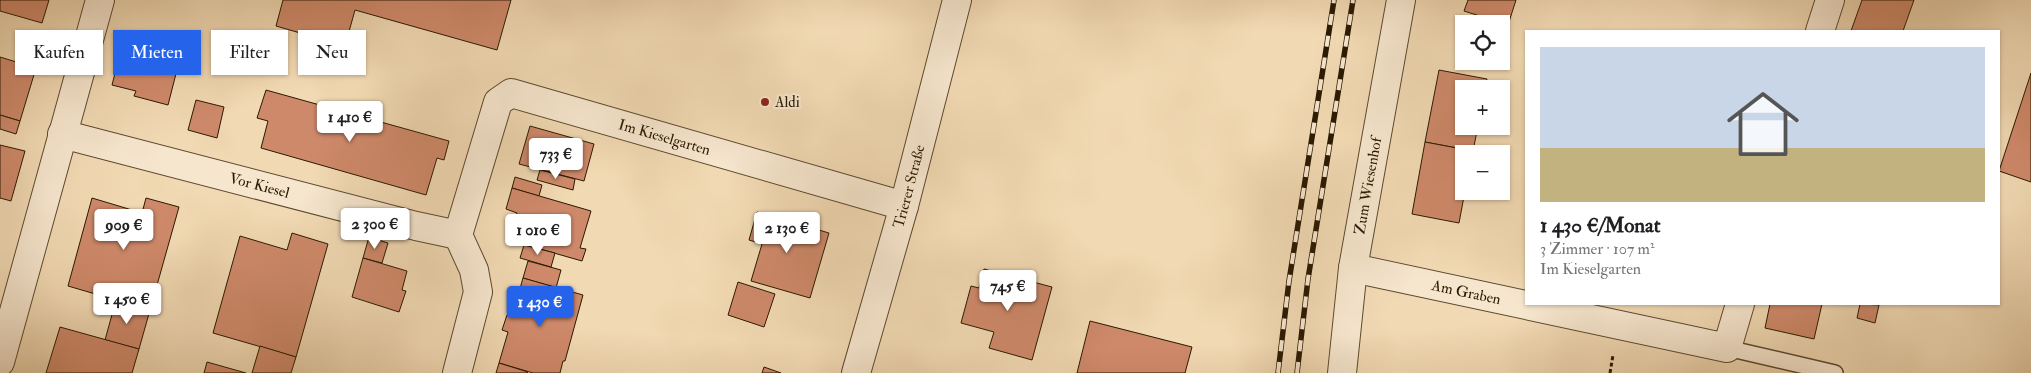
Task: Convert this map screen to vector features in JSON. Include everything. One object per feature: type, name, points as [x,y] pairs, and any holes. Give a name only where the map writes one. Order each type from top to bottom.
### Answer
[{"type":"street","points":[[0,362],[100,0]]},
{"type":"street","name":"Trierer Straße","points":[[856,373],[904,206],[957,0]]},
{"type":"street","name":"Zum Wiesenhof","points":[[1342,373],[1353,268],[1401,0]]},
{"type":"street","points":[[1820,30],[1830,0]]},
{"type":"street","name":"Im Kieselgarten","points":[[458,235],[498,102],[510,93],[904,206]]},
{"type":"street","name":"Vor Kiesel","points":[[62,134],[416,226],[458,235]]},
{"type":"street","points":[[457,373],[478,292],[474,270],[458,235]]},
{"type":"street","name":"Am Graben","points":[[1353,268],[1525,305]]},
{"type":"street","name":"Am Graben","points":[[1526,305],[1727,348]]},
{"type":"street","points":[[1727,348],[1740,305]]},
{"type":"lane","points":[[1727,348],[1835,373]]},
{"type":"building","points":[[0,0],[49,0],[42,23],[0,11]]},
{"type":"building","points":[[283,0],[511,0],[497,50],[355,10],[349,30],[298,30],[298,32],[276,26]]},
{"type":"building","points":[[1468,0],[1516,0],[1510,19],[1510,15],[1477,15],[1464,11]]},
{"type":"building","points":[[1862,0],[1914,0],[1903,30],[1851,30]]},
{"type":"building","points":[[0,57],[15,62],[15,75],[34,75],[20,121],[0,115]]},
{"type":"building","points":[[1439,70],[1487,79],[1455,80],[1455,135],[1476,135],[1474,145],[1455,145],[1455,148],[1425,142]]},
{"type":"building","points":[[2031,73],[2031,182],[2000,171]]},
{"type":"building","points":[[115,75],[176,75],[168,105],[134,96],[136,91],[112,85]]},
{"type":"building","points":[[266,90],[449,141],[444,160],[437,158],[426,195],[261,148],[268,121],[257,118]]},
{"type":"building","points":[[196,100],[224,107],[217,138],[188,130]]},
{"type":"building","points":[[0,115],[20,121],[16,134],[0,129]]},
{"type":"building","points":[[530,126],[594,144],[584,181],[519,164]]},
{"type":"building","points":[[1425,142],[1455,148],[1455,200],[1463,200],[1459,223],[1412,214]]},
{"type":"building","points":[[0,145],[25,151],[11,201],[0,198]]},
{"type":"building","points":[[540,170],[575,179],[573,190],[537,180]]},
{"type":"building","points":[[515,177],[542,185],[539,196],[512,188]]},
{"type":"building","points":[[512,188],[591,211],[580,248],[586,249],[582,261],[519,243],[523,230],[513,227],[517,213],[506,209]]},
{"type":"building","points":[[92,198],[142,213],[146,198],[179,207],[150,310],[68,286]]},
{"type":"building","points":[[757,212],[829,233],[810,298],[751,281],[762,244],[749,240]]},
{"type":"building","points":[[292,233],[328,244],[296,357],[213,333],[240,236],[287,250]]},
{"type":"building","points":[[369,237],[388,243],[382,263],[363,258]]},
{"type":"building","points":[[524,245],[555,253],[551,267],[520,258]]},
{"type":"building","points":[[363,258],[407,271],[402,290],[406,291],[399,312],[352,297]]},
{"type":"building","points":[[528,261],[561,270],[556,288],[523,278]]},
{"type":"building","points":[[984,269],[1052,287],[1032,360],[989,348],[994,332],[961,323],[971,286],[979,288]]},
{"type":"building","points":[[523,278],[583,295],[560,373],[533,373],[499,363],[508,332],[502,330],[507,315],[512,317]]},
{"type":"building","points":[[738,282],[775,294],[764,327],[728,315]]},
{"type":"building","points":[[116,300],[150,310],[139,349],[105,340]]},
{"type":"building","points":[[1770,305],[1822,305],[1814,339],[1765,328]]},
{"type":"building","points":[[1860,305],[1879,305],[1875,323],[1857,318]]},
{"type":"building","points":[[1090,321],[1192,347],[1185,373],[1077,373]]},
{"type":"building","points":[[60,327],[139,349],[132,373],[46,373]]},
{"type":"building","points":[[260,346],[296,357],[291,373],[252,373]]},
{"type":"building","points":[[207,362],[246,373],[204,373]]},
{"type":"building","points":[[499,363],[528,372],[496,373]]},
{"type":"building","points":[[764,367],[781,373],[762,373]]},
{"type":"railway","points":[[1278,373],[1289,281],[1334,0]]},
{"type":"railway","points":[[1297,373],[1308,279],[1353,0]]},
{"type":"place","name":"Aldi","points":[[765,102]]}]
